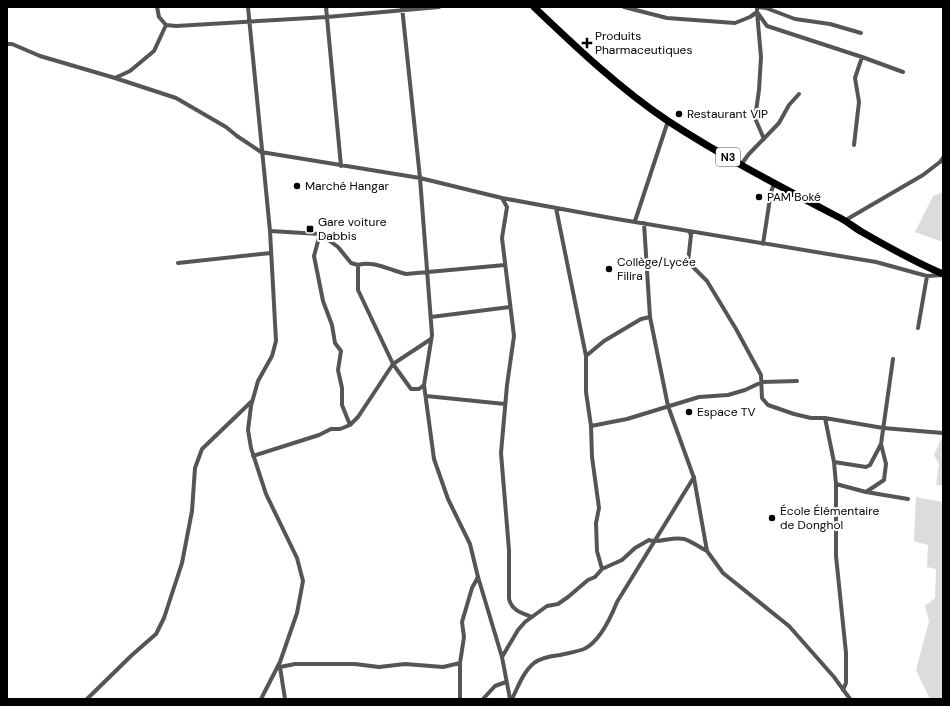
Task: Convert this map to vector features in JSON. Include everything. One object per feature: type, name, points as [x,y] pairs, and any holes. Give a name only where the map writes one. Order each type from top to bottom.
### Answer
[{"type":"highway","name":"N3","points":[[534,7],[576,48],[643,103],[668,121],[774,184],[844,221],[861,232],[943,274]]},
{"type":"street","points":[[157,7],[159,17],[163,23],[166,25],[176,26],[327,17],[402,8],[439,7]]},
{"type":"street","points":[[248,7],[261,152],[270,231],[276,341],[272,356],[258,381],[248,430],[253,456],[266,494],[297,558],[302,582],[297,613],[280,662],[261,699]]},
{"type":"street","points":[[326,7],[341,166]]},
{"type":"street","points":[[624,7],[667,18],[735,23],[750,17],[758,9],[768,8],[795,18],[830,24],[861,33]]},
{"type":"street","points":[[402,8],[420,178],[431,317],[431,338],[424,385],[434,459],[448,499],[470,544],[478,577],[502,657],[506,682],[511,699]]},
{"type":"street","points":[[758,9],[767,26],[903,72]]},
{"type":"street","points":[[758,9],[761,57],[759,90],[754,118],[764,139]]},
{"type":"street","points":[[116,78],[130,71],[154,51],[166,25]]},
{"type":"street","points":[[7,44],[12,44],[40,56],[116,78],[176,98],[226,127],[261,152],[420,178],[502,198],[556,208],[876,262],[927,276],[943,274]]},
{"type":"street","points":[[854,145],[859,102],[855,78],[862,57]]},
{"type":"street","points":[[741,165],[748,155],[779,123],[789,105],[799,94]]},
{"type":"street","points":[[635,221],[668,121]]},
{"type":"street","points":[[844,221],[923,175],[943,158]]},
{"type":"street","points":[[763,244],[771,192],[774,184]]},
{"type":"street","points":[[502,198],[507,207],[502,238],[514,336],[505,404],[501,453],[509,550],[510,599],[511,605],[517,612],[532,617]]},
{"type":"street","points":[[556,208],[586,356],[586,392],[591,426],[592,457],[599,508],[596,522],[597,551],[602,569]]},
{"type":"street","points":[[644,223],[650,317],[668,406],[694,477],[707,551],[723,573],[789,626],[850,699]]},
{"type":"street","points":[[270,231],[320,234],[338,247],[351,263],[358,265],[364,263],[370,264],[406,274],[505,265]]},
{"type":"street","points":[[689,231],[691,235],[688,262],[707,281],[736,329],[761,375],[762,398],[768,405],[811,418],[825,418],[884,428],[943,433]]},
{"type":"street","points":[[320,234],[314,256],[323,302],[332,325],[335,343],[340,351],[338,370],[342,388],[342,405],[350,424]]},
{"type":"street","points":[[178,263],[271,253]]},
{"type":"street","points":[[358,265],[358,290],[393,364],[410,388],[419,389],[424,385]]},
{"type":"street","points":[[918,328],[927,276]]},
{"type":"street","points":[[431,317],[510,307]]},
{"type":"street","points":[[586,356],[604,341],[641,319],[650,317]]},
{"type":"street","points":[[253,456],[319,435],[331,429],[340,430],[350,424],[358,417],[393,364],[431,338]]},
{"type":"street","points":[[834,462],[866,467],[870,465],[881,444],[893,359]]},
{"type":"street","points":[[591,426],[627,419],[699,397],[728,395],[762,382],[797,381]]},
{"type":"street","points":[[426,396],[505,404]]},
{"type":"street","points":[[87,699],[156,634],[164,618],[182,563],[192,511],[195,468],[202,449],[253,401]]},
{"type":"street","points":[[825,418],[834,462],[836,484],[836,556],[846,653],[846,683],[843,690]]},
{"type":"street","points":[[866,492],[884,480],[886,464],[881,444]]},
{"type":"street","points":[[511,699],[525,672],[535,662],[547,657],[585,648],[600,635],[617,602],[694,477]]},
{"type":"street","points":[[836,484],[866,492],[908,499]]},
{"type":"street","points":[[502,657],[518,630],[532,617],[547,606],[558,604],[588,580],[594,577],[602,569],[622,560],[635,548],[649,540],[653,542],[668,538],[683,539],[707,551]]},
{"type":"street","points":[[460,699],[460,663],[464,636],[462,622],[472,588],[478,577]]},
{"type":"street","points":[[280,662],[285,699]]},
{"type":"street","points":[[280,667],[295,664],[355,664],[379,667],[405,664],[444,667],[460,663]]},
{"type":"street","points":[[483,699],[495,686],[506,682]]},
{"type":"shaded area","points":[[943,192],[943,242],[915,232],[933,196]]},
{"type":"shaded area","points":[[941,439],[943,439],[943,494],[942,486],[936,485],[939,464],[934,455]]},
{"type":"shaded area","points":[[916,497],[943,502],[943,699],[930,699],[916,670],[929,621],[925,606],[935,598],[936,569],[927,567],[928,545],[914,541]]},
{"type":"place","name":"Produits Pharmaceutiques","points":[[587,43]]},
{"type":"place","name":"Restaurant VIP","points":[[679,114]]},
{"type":"place","name":"Marché Hangar","points":[[297,186]]},
{"type":"place","name":"PAM Boké","points":[[759,197]]},
{"type":"place","name":"Gare voiture Dabbis","points":[[310,229]]},
{"type":"place","name":"Collège/Lycée Filira","points":[[609,269]]},
{"type":"place","name":"Espace TV","points":[[689,412]]},
{"type":"place","name":"École Élémentaire de Donghol","points":[[772,518]]}]
